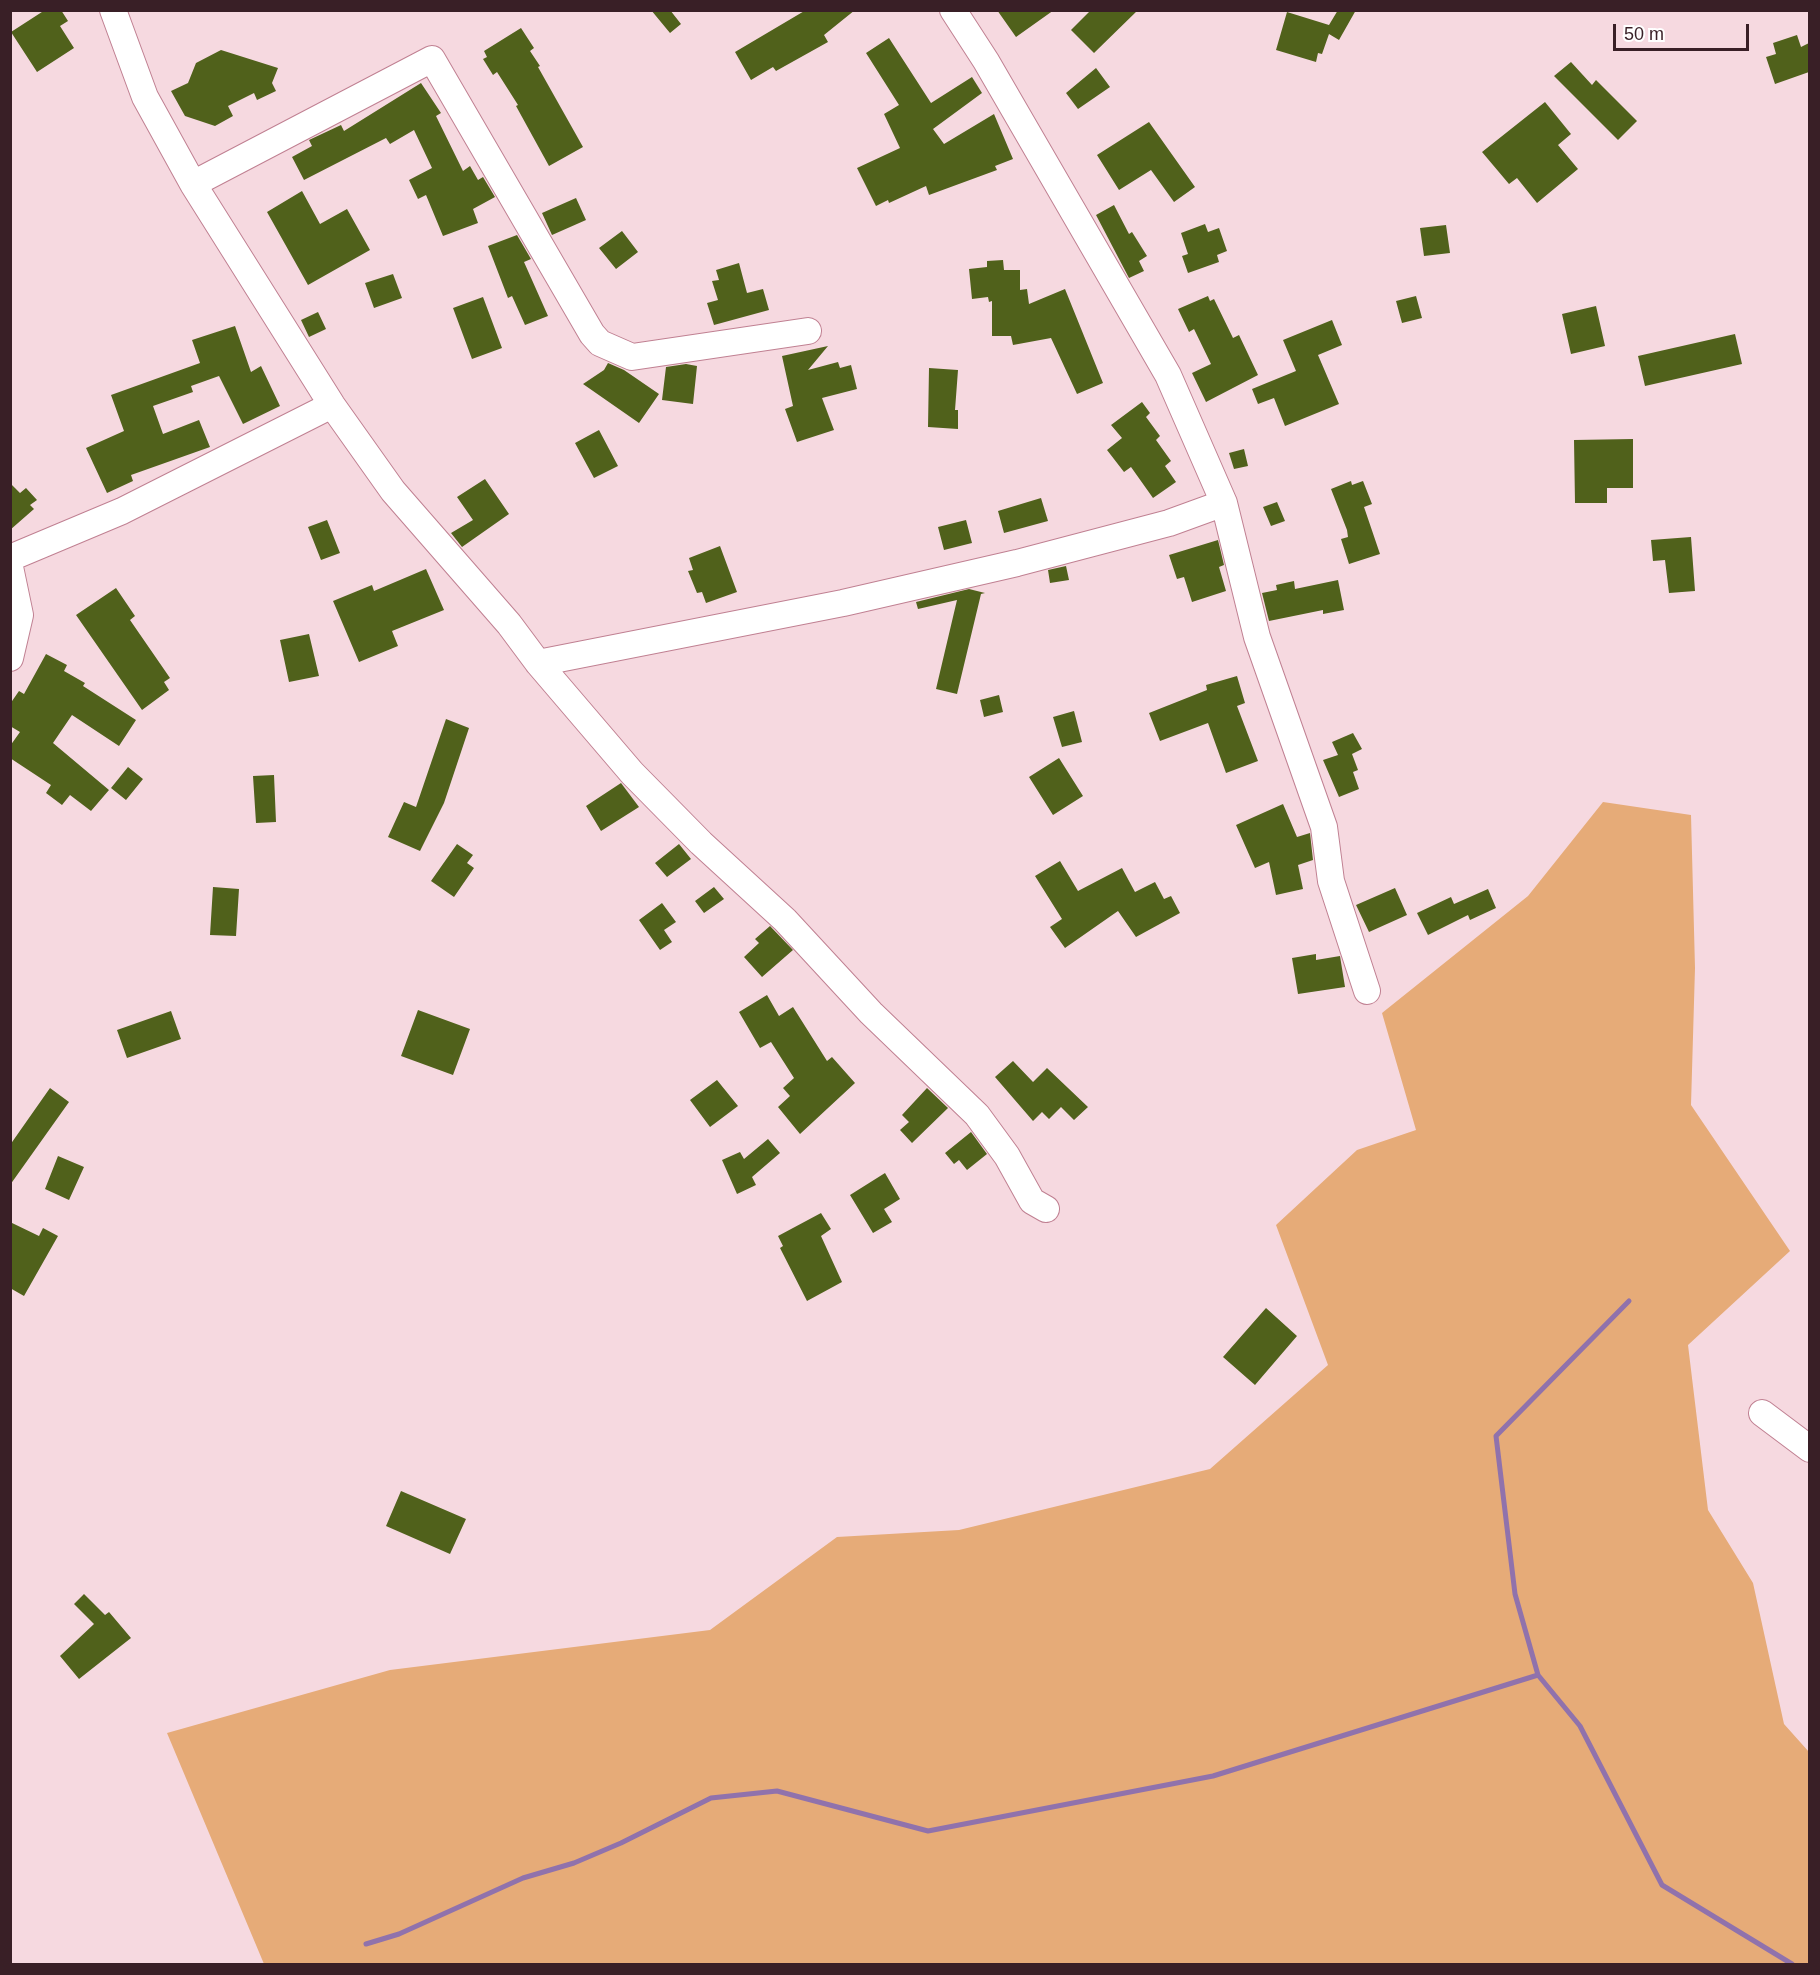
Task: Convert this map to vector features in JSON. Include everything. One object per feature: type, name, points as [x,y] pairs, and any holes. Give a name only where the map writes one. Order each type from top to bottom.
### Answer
[{"type":"street","points":[[113,10],[145,97],[193,184],[332,405],[393,491],[509,624],[538,663],[632,772],[701,843],[785,920],[871,1013],[977,1115],[1007,1156],[1032,1201],[1046,1209]]},
{"type":"street","points":[[953,10],[986,61],[1168,375],[1224,503],[1257,637],[1324,827],[1331,881],[1367,991]]},
{"type":"street","points":[[193,184],[432,59],[592,334],[600,344],[632,357],[808,331]]},
{"type":"street","points":[[10,558],[122,511],[332,405]]},
{"type":"street","points":[[538,663],[843,603],[982,571],[1169,523],[1224,503]]},
{"type":"street","points":[[10,567],[20,615],[10,658]]},
{"type":"street","points":[[1762,1413],[1809,1449]]},
{"type":"shaded area","points":[[1603,802],[1691,815],[1695,968],[1691,1105],[1790,1251],[1688,1345],[1708,1510],[1753,1583],[1784,1724],[1809,1752],[1809,1964],[264,1964],[167,1733],[390,1670],[710,1630],[837,1537],[959,1530],[1210,1469],[1328,1365],[1276,1225],[1357,1150],[1416,1130],[1382,1013],[1528,896]]},
{"type":"building","points":[[45,10],[61,10],[68,21],[60,26],[74,48],[37,72],[11,32]]},
{"type":"building","points":[[651,10],[670,10],[681,24],[670,33]]},
{"type":"building","points":[[806,10],[855,10],[824,35],[828,42],[776,71],[773,67],[751,80],[735,52]]},
{"type":"building","points":[[997,10],[1054,10],[1016,37]]},
{"type":"building","points":[[1091,10],[1138,10],[1094,53],[1071,30]]},
{"type":"building","points":[[1338,10],[1356,10],[1339,40],[1329,34],[1322,54],[1318,53],[1316,62],[1276,50],[1287,12],[1329,25]]},
{"type":"building","points":[[521,28],[534,48],[530,51],[540,66],[538,67],[583,147],[549,166],[516,106],[518,105],[497,72],[493,75],[483,59],[487,57],[484,51]]},
{"type":"building","points":[[1797,35],[1801,47],[1809,43],[1809,72],[1775,84],[1766,57],[1776,54],[1773,43]]},
{"type":"building","points":[[889,38],[931,103],[972,77],[982,93],[933,129],[944,144],[994,114],[1013,159],[995,166],[997,170],[929,195],[926,186],[889,203],[888,200],[876,206],[857,168],[900,148],[884,114],[899,105],[866,53]]},
{"type":"building","points":[[221,50],[278,68],[272,83],[276,91],[257,100],[254,93],[228,106],[233,116],[215,126],[185,116],[171,91],[188,83],[196,63]]},
{"type":"building","points":[[1571,62],[1592,85],[1596,80],[1637,121],[1618,140],[1554,76]]},
{"type":"building","points":[[1096,68],[1110,87],[1078,109],[1066,93]]},
{"type":"building","points":[[421,83],[441,113],[436,116],[463,171],[470,166],[478,180],[483,177],[495,197],[473,209],[478,223],[443,236],[426,195],[418,199],[409,180],[432,168],[414,130],[390,144],[386,138],[304,180],[292,157],[312,146],[309,140],[341,125],[344,131]]},
{"type":"building","points":[[1545,102],[1571,134],[1558,145],[1578,169],[1537,203],[1517,178],[1509,184],[1482,152]]},
{"type":"building","points":[[1149,122],[1195,187],[1174,202],[1151,170],[1119,190],[1097,155]]},
{"type":"building","points":[[302,191],[320,224],[347,209],[370,250],[308,285],[267,212]]},
{"type":"building","points":[[576,198],[586,220],[552,235],[542,213]]},
{"type":"building","points":[[1114,205],[1129,234],[1132,232],[1147,256],[1139,261],[1144,271],[1129,278],[1096,215]]},
{"type":"building","points":[[1205,224],[1208,232],[1219,228],[1227,251],[1217,255],[1219,262],[1188,273],[1182,256],[1188,254],[1181,233]]},
{"type":"building","points":[[1446,225],[1450,253],[1424,256],[1420,228]]},
{"type":"building","points":[[622,231],[638,252],[616,269],[599,248]]},
{"type":"building","points":[[517,235],[531,259],[524,262],[548,316],[525,325],[512,296],[508,298],[488,246]]},
{"type":"building","points":[[1003,260],[1004,270],[1020,270],[1020,290],[1027,289],[1029,304],[1065,289],[1103,383],[1077,394],[1051,338],[1013,345],[1011,336],[992,336],[992,301],[989,302],[988,297],[972,299],[969,269],[987,267],[987,261]]},
{"type":"building","points":[[739,263],[747,293],[763,289],[769,310],[714,325],[707,303],[718,300],[712,281],[719,280],[716,270]]},
{"type":"building","points":[[393,274],[402,298],[374,308],[365,283]]},
{"type":"building","points":[[1208,296],[1210,301],[1214,299],[1233,338],[1239,335],[1258,375],[1206,402],[1192,373],[1211,364],[1194,329],[1189,332],[1178,309]]},
{"type":"building","points":[[1416,296],[1422,318],[1402,323],[1396,301]]},
{"type":"building","points":[[483,297],[502,348],[472,359],[453,308]]},
{"type":"building","points":[[1596,306],[1605,346],[1571,354],[1562,314]]},
{"type":"building","points":[[318,312],[326,329],[309,337],[301,320]]},
{"type":"building","points":[[1332,320],[1342,345],[1318,355],[1339,404],[1285,426],[1274,398],[1258,404],[1252,389],[1296,371],[1283,340]]},
{"type":"building","points":[[235,326],[251,372],[261,366],[280,406],[243,424],[219,376],[191,386],[193,392],[153,406],[163,434],[199,420],[210,447],[131,475],[133,481],[107,493],[86,448],[124,431],[111,395],[200,363],[192,340]]},
{"type":"building","points":[[1735,334],[1742,364],[1645,386],[1638,356]]},
{"type":"building","points":[[828,346],[808,370],[838,362],[840,368],[851,365],[857,389],[822,398],[834,430],[797,442],[785,409],[793,406],[782,356]]},
{"type":"building","points":[[608,363],[624,370],[659,394],[639,423],[583,384],[604,370]]},
{"type":"building","points":[[686,364],[697,366],[693,404],[662,400],[666,367]]},
{"type":"building","points":[[929,368],[958,370],[955,410],[958,410],[958,429],[928,427]]},
{"type":"building","points":[[1142,402],[1150,413],[1146,417],[1160,436],[1156,440],[1171,461],[1165,466],[1176,482],[1153,498],[1131,467],[1124,472],[1107,450],[1122,438],[1111,425]]},
{"type":"building","points":[[599,430],[618,466],[594,478],[575,443]]},
{"type":"building","points":[[1633,439],[1633,488],[1607,488],[1607,503],[1575,503],[1574,440]]},
{"type":"building","points":[[1244,449],[1248,466],[1234,469],[1229,453]]},
{"type":"building","points":[[485,479],[509,514],[462,547],[451,533],[473,520],[457,497]]},
{"type":"building","points":[[1351,481],[1352,485],[1363,481],[1372,504],[1364,507],[1380,554],[1349,564],[1341,539],[1348,537],[1347,530],[1331,489]]},
{"type":"building","points":[[10,483],[20,493],[26,488],[37,500],[30,505],[34,509],[10,530]]},
{"type":"building","points":[[1041,498],[1048,521],[1004,533],[998,511]]},
{"type":"building","points":[[1277,502],[1285,521],[1271,526],[1263,507]]},
{"type":"building","points":[[327,520],[340,553],[321,560],[308,527]]},
{"type":"building","points":[[966,520],[972,543],[944,550],[938,527]]},
{"type":"building","points":[[1691,537],[1695,591],[1669,593],[1665,560],[1653,561],[1651,540]]},
{"type":"building","points":[[1218,540],[1224,565],[1219,567],[1226,591],[1192,602],[1184,577],[1177,579],[1169,555]]},
{"type":"building","points":[[720,546],[737,592],[706,603],[702,592],[697,593],[688,571],[693,570],[689,558]]},
{"type":"building","points":[[1066,566],[1069,580],[1050,583],[1048,570]]},
{"type":"building","points":[[426,569],[444,610],[392,631],[398,646],[359,662],[333,601],[372,585],[374,591]]},
{"type":"building","points":[[1338,580],[1344,610],[1323,614],[1323,610],[1269,621],[1262,593],[1277,590],[1276,585],[1294,581],[1295,589]]},
{"type":"building","points":[[116,588],[135,616],[130,620],[170,678],[164,682],[169,690],[142,710],[76,615]]},
{"type":"building","points":[[969,589],[985,593],[981,594],[957,694],[936,689],[957,600],[918,609],[916,602]]},
{"type":"building","points":[[309,634],[319,676],[289,682],[280,640]]},
{"type":"building","points":[[46,654],[67,665],[64,671],[85,683],[83,686],[136,720],[119,746],[72,715],[53,743],[109,790],[91,811],[70,795],[62,805],[46,793],[51,785],[10,758],[10,746],[20,732],[10,726],[10,704],[19,691],[24,694]]},
{"type":"building","points":[[1237,676],[1245,703],[1237,706],[1258,761],[1226,773],[1208,723],[1160,741],[1149,713],[1207,690],[1206,685]]},
{"type":"building","points":[[999,695],[1003,712],[984,717],[980,700]]},
{"type":"building","points":[[1074,711],[1082,742],[1062,747],[1053,717]]},
{"type":"building","points":[[446,719],[469,728],[444,803],[420,851],[388,837],[404,802],[416,807]]},
{"type":"building","points":[[1353,733],[1362,749],[1352,754],[1358,770],[1353,772],[1359,789],[1339,797],[1323,760],[1338,755],[1332,742]]},
{"type":"building","points":[[1059,758],[1083,796],[1053,815],[1029,777]]},
{"type":"building","points":[[128,767],[143,779],[126,800],[111,788]]},
{"type":"building","points":[[274,775],[276,822],[256,823],[253,776]]},
{"type":"building","points":[[621,783],[639,807],[601,831],[586,806]]},
{"type":"building","points":[[1283,804],[1297,837],[1310,833],[1313,860],[1298,865],[1303,889],[1276,895],[1269,862],[1255,868],[1236,825]]},
{"type":"building","points":[[457,844],[473,855],[467,863],[474,868],[454,897],[431,881]]},
{"type":"building","points":[[679,844],[691,859],[667,877],[655,863]]},
{"type":"building","points":[[1060,861],[1078,891],[1122,868],[1135,892],[1155,882],[1164,899],[1171,896],[1180,913],[1136,937],[1118,911],[1065,948],[1050,927],[1062,919],[1035,876]]},
{"type":"building","points":[[213,887],[239,889],[236,936],[210,935]]},
{"type":"building","points":[[714,887],[724,899],[704,913],[695,901]]},
{"type":"building","points":[[1395,888],[1407,915],[1369,932],[1356,905]]},
{"type":"building","points":[[1488,889],[1496,908],[1470,920],[1468,915],[1428,935],[1417,913],[1451,897],[1454,904]]},
{"type":"building","points":[[662,903],[676,922],[664,930],[672,942],[660,950],[639,920]]},
{"type":"building","points":[[770,926],[793,950],[762,977],[744,957],[759,943],[755,939]]},
{"type":"building","points":[[1316,954],[1316,960],[1340,956],[1345,987],[1298,994],[1292,958]]},
{"type":"building","points":[[767,995],[779,1016],[793,1007],[827,1061],[832,1057],[855,1083],[800,1134],[778,1107],[790,1096],[783,1088],[794,1078],[771,1042],[760,1048],[739,1012]]},
{"type":"building","points":[[418,1010],[470,1029],[453,1075],[401,1056]]},
{"type":"building","points":[[171,1011],[181,1039],[127,1058],[117,1030]]},
{"type":"building","points":[[1013,1061],[1033,1082],[1047,1068],[1088,1107],[1074,1120],[1061,1107],[1049,1119],[1042,1112],[1033,1121],[995,1077]]},
{"type":"building","points":[[717,1080],[738,1106],[710,1127],[690,1100]]},
{"type":"building","points":[[50,1088],[69,1102],[10,1185],[10,1145]]},
{"type":"building","points":[[927,1088],[948,1108],[912,1143],[900,1130],[909,1122],[902,1115]]},
{"type":"building","points":[[971,1132],[987,1154],[967,1170],[959,1160],[954,1164],[945,1153]]},
{"type":"building","points":[[768,1139],[780,1153],[752,1177],[756,1185],[737,1194],[722,1160],[740,1152],[744,1159]]},
{"type":"building","points":[[58,1156],[84,1167],[69,1200],[45,1189]]},
{"type":"building","points":[[885,1173],[900,1199],[884,1209],[892,1222],[873,1233],[850,1195]]},
{"type":"building","points":[[821,1213],[831,1229],[821,1236],[842,1282],[807,1301],[780,1248],[783,1246],[778,1236]]},
{"type":"building","points":[[10,1222],[39,1236],[43,1228],[58,1236],[24,1296],[10,1288]]},
{"type":"building","points":[[1266,1308],[1297,1336],[1255,1385],[1223,1357]]},
{"type":"building","points":[[401,1491],[466,1519],[450,1554],[386,1526]]},
{"type":"building","points":[[84,1594],[105,1615],[109,1612],[131,1638],[79,1679],[60,1656],[94,1624],[74,1604]]},
{"type":"waterway","points":[[1629,1301],[1496,1436],[1515,1594],[1538,1675],[1580,1726],[1662,1885],[1792,1964]]},
{"type":"waterway","points":[[366,1944],[399,1934],[523,1878],[574,1863],[621,1843],[711,1798],[777,1791],[928,1831],[1213,1776],[1538,1675]]}]
